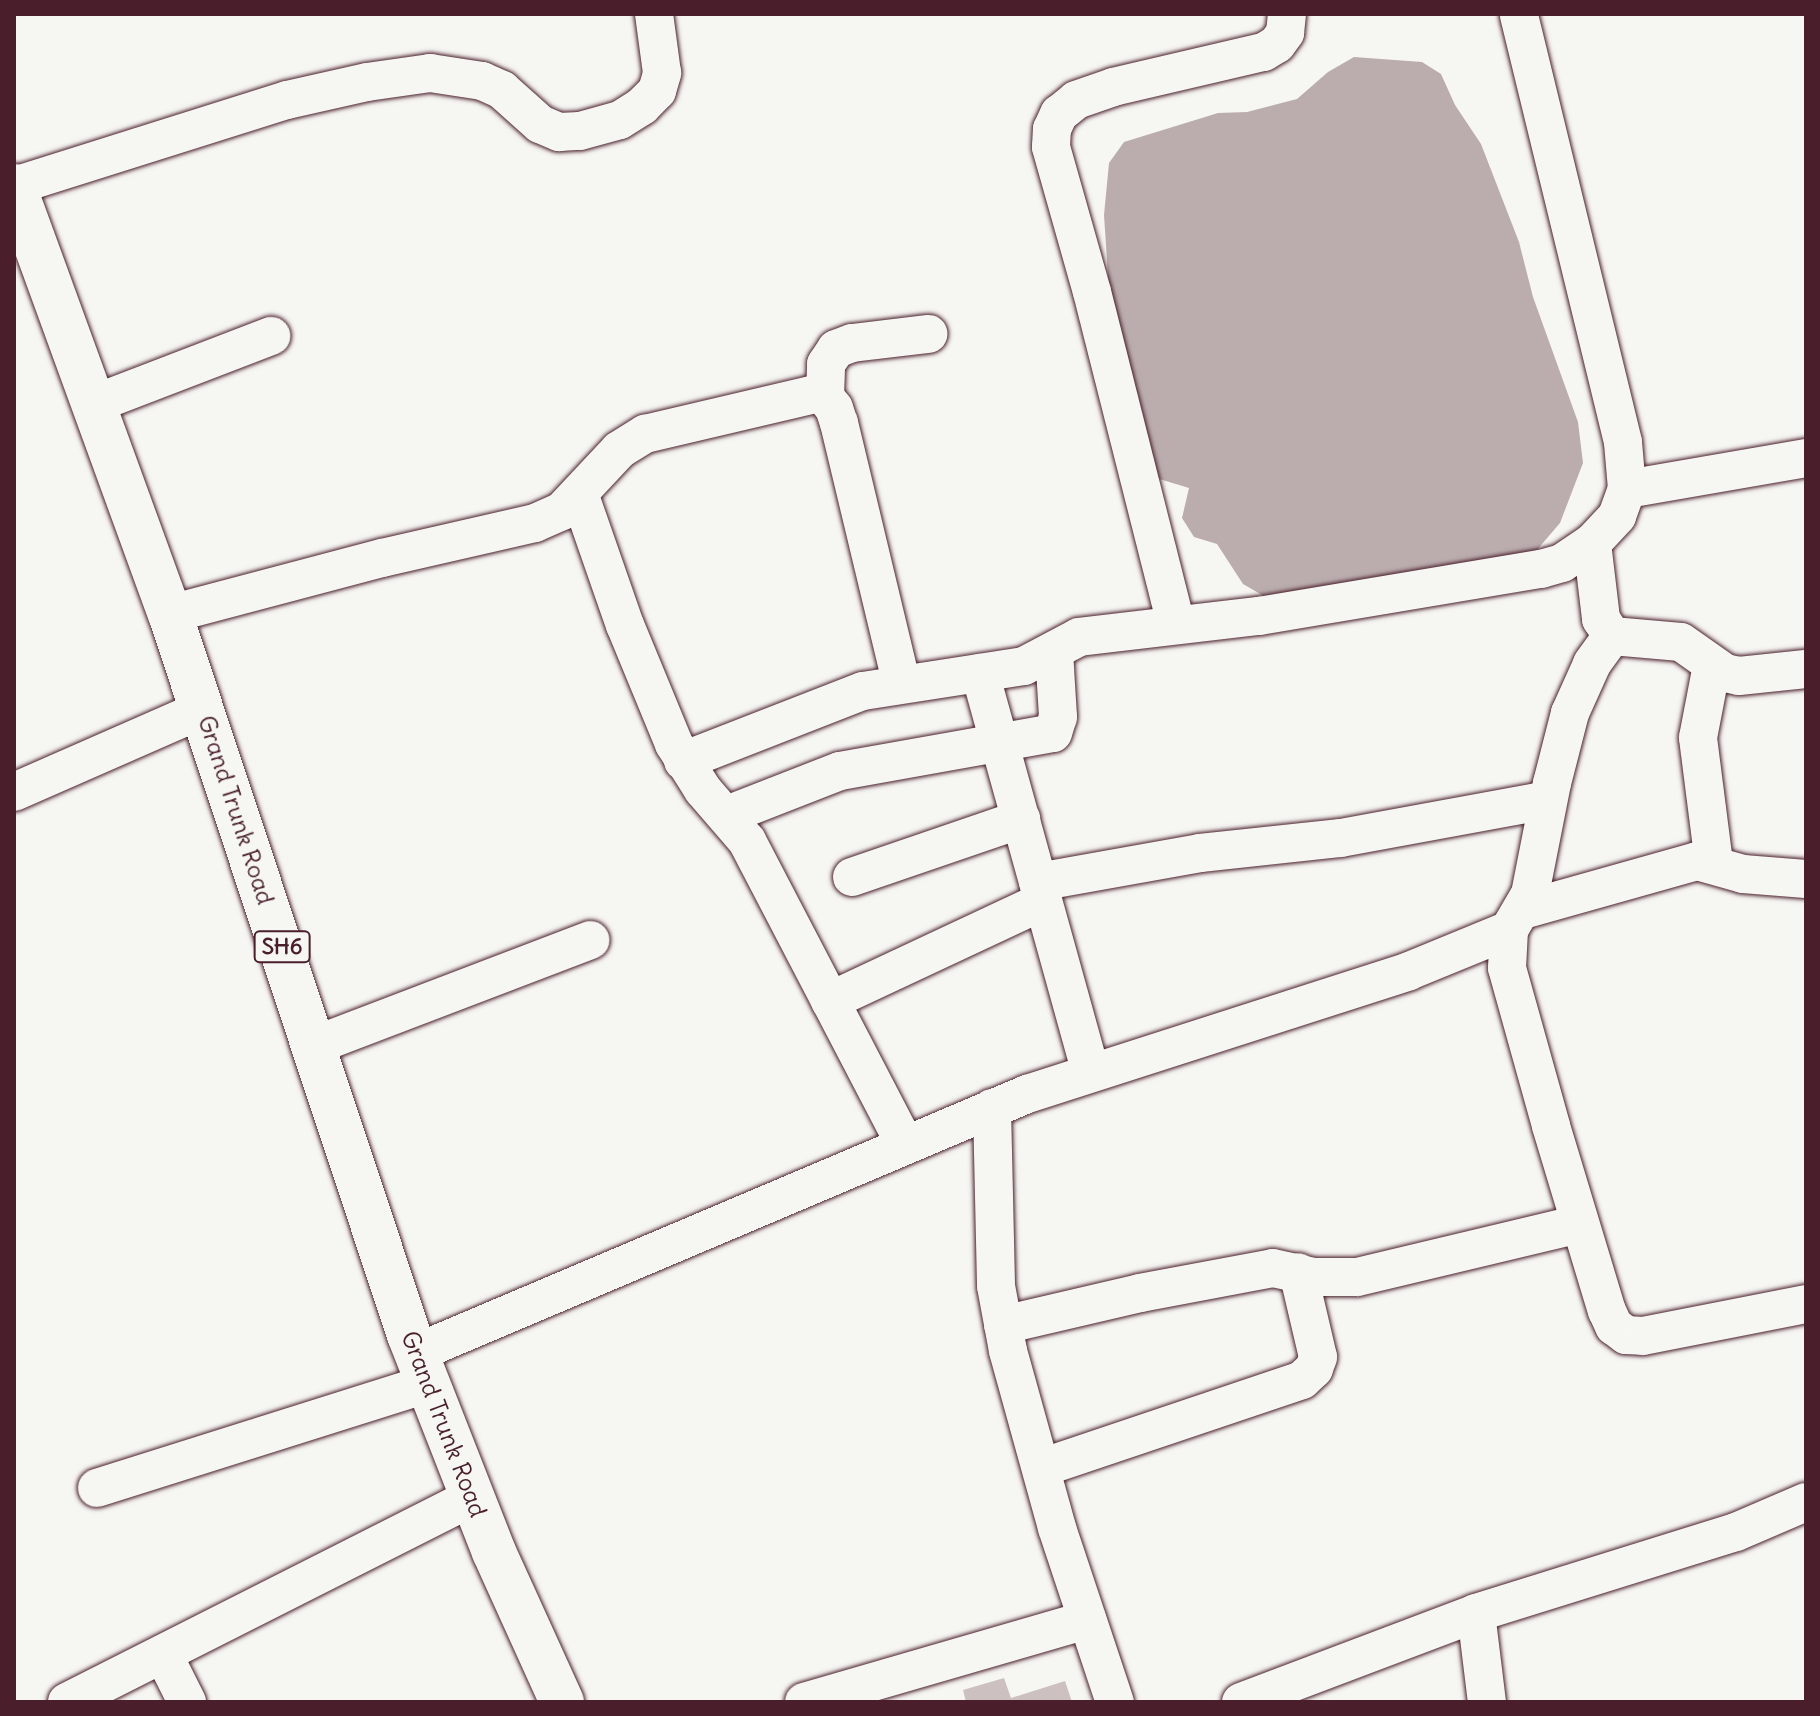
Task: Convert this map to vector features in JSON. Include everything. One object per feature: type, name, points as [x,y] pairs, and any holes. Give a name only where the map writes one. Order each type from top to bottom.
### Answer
[{"type":"main road","name":"Grand Trunk Road","points":[[14,186],[203,709],[422,1368],[472,1497],[562,1702]]},
{"type":"street","points":[[14,186],[287,100],[367,82],[430,73],[482,81],[502,90],[540,124],[559,132],[580,131],[620,120],[642,106],[657,91],[662,73],[654,14]]},
{"type":"street","points":[[1176,624],[1092,292],[1051,147],[1052,129],[1059,114],[1076,100],[1113,87],[1264,52],[1277,44],[1285,33],[1287,14]]},
{"type":"street","points":[[683,761],[828,702],[901,682],[1024,666],[1079,637],[1259,616],[1541,569],[1562,563],[1592,543],[1617,516],[1627,489],[1623,442],[1519,14]]},
{"type":"street","points":[[901,682],[839,423],[825,397],[826,364],[836,349],[852,343],[928,334]]},
{"type":"street","points":[[94,404],[271,336]]},
{"type":"street","points":[[170,614],[382,558],[535,523],[562,511],[580,496],[619,450],[645,434],[803,395],[825,397]]},
{"type":"street","points":[[1627,489],[1806,458]]},
{"type":"street","points":[[580,496],[625,625],[683,761],[703,790],[747,841],[905,1145]]},
{"type":"street","points":[[1592,543],[1601,619],[1612,636]]},
{"type":"street","points":[[1612,636],[1681,642],[1712,665],[1739,676],[1806,669]]},
{"type":"street","points":[[1612,636],[1578,691],[1548,800],[1530,894],[1516,920],[1507,968],[1580,1224],[1607,1311],[1614,1326],[1626,1335],[1657,1334],[1806,1304]]},
{"type":"street","points":[[727,815],[840,771],[1045,736],[1057,727],[1054,651]]},
{"type":"street","points":[[1712,665],[1698,738],[1714,863]]},
{"type":"street","points":[[980,673],[1091,1073]]},
{"type":"street","points":[[14,792],[203,709]]},
{"type":"street","points":[[830,1001],[1041,891],[1200,853],[1341,838],[1548,800]]},
{"type":"street","points":[[852,877],[1021,819]]},
{"type":"street","points":[[97,1488],[422,1368],[905,1145],[992,1108],[1409,971],[1516,920],[1680,864],[1697,861],[1714,863],[1743,874],[1806,879]]},
{"type":"street","points":[[313,1046],[590,940]]},
{"type":"street","points":[[992,1108],[996,1286],[1003,1325],[1041,1468],[1115,1702]]},
{"type":"street","points":[[1003,1325],[1140,1293],[1273,1268],[1337,1279],[1357,1277],[1580,1224]]},
{"type":"street","points":[[1041,1468],[1302,1380],[1314,1369],[1318,1357],[1298,1272]]},
{"type":"street","points":[[67,1702],[472,1497]]},
{"type":"street","points":[[1241,1702],[1476,1613],[1736,1532],[1806,1502]]},
{"type":"street","points":[[1476,1613],[1487,1702]]},
{"type":"street","points":[[804,1702],[1087,1620]]},
{"type":"street","points":[[163,1654],[187,1702]]},
{"type":"shaded area","points":[[1354,57],[1422,62],[1441,74],[1455,105],[1481,144],[1519,242],[1533,297],[1578,422],[1583,463],[1560,523],[1530,558],[1269,599],[1243,584],[1217,544],[1194,537],[1182,518],[1189,488],[1156,478],[1109,291],[1104,215],[1109,163],[1124,142],[1218,113],[1247,112],[1297,99],[1328,72]]},
{"type":"building","points":[[1004,1678],[1011,1698],[1065,1681],[1072,1702],[966,1702],[963,1690]]}]
